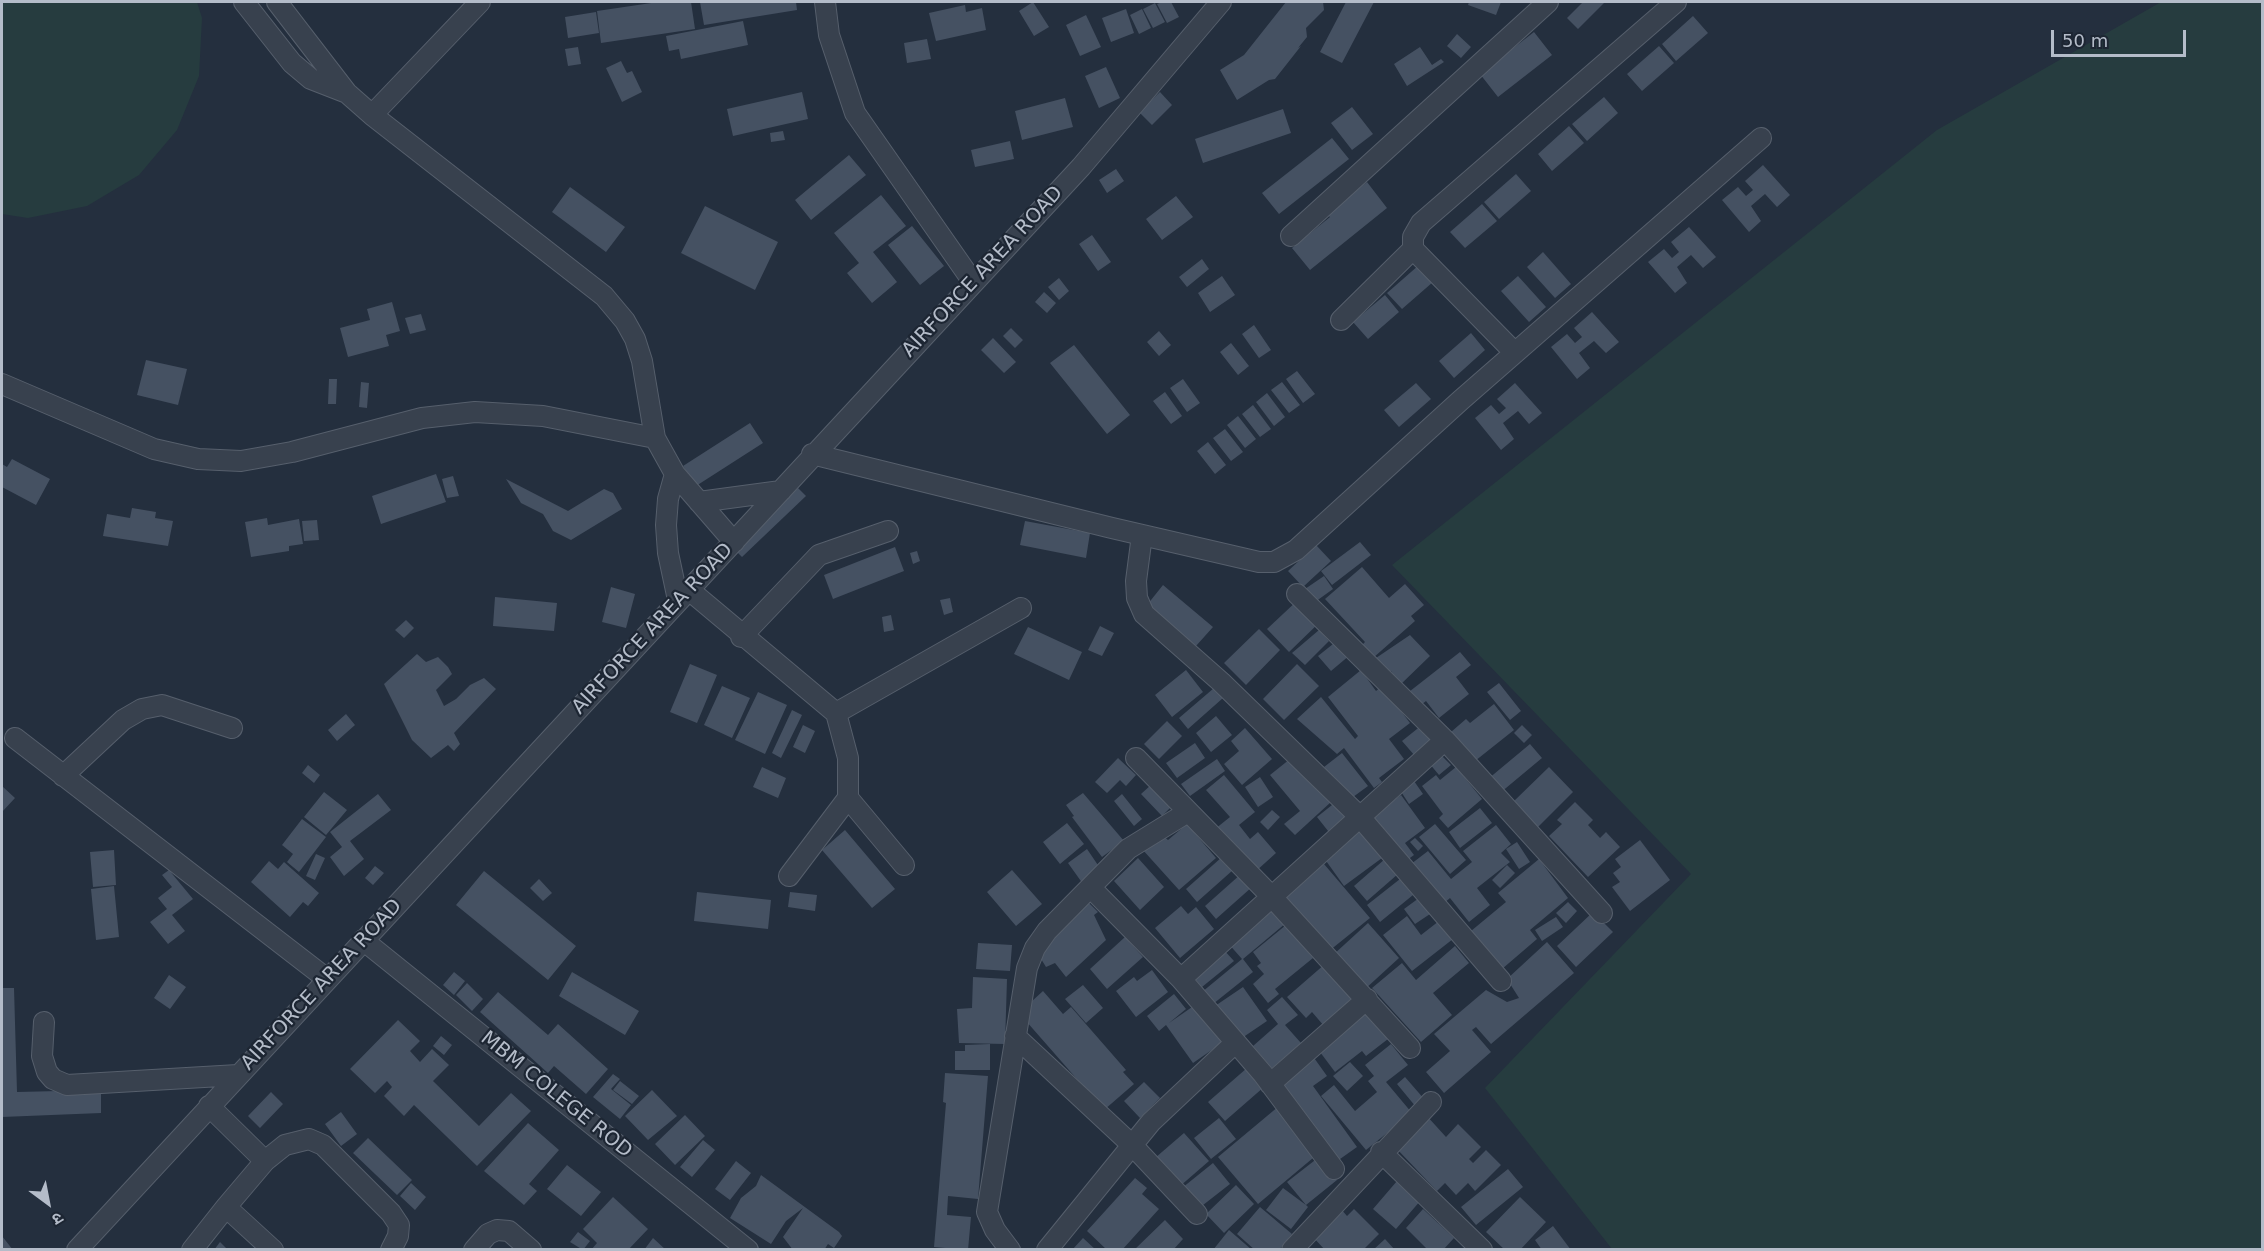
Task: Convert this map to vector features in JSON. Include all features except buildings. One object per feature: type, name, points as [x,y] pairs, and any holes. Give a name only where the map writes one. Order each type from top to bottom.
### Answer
[{"type":"street","points":[[244,2],[292,63],[311,78],[348,93]]},
{"type":"street","points":[[277,2],[348,93],[372,115],[604,296],[625,321],[635,339],[642,361],[654,438],[675,474],[734,542]]},
{"type":"street","points":[[372,115],[480,2]]},
{"type":"street","points":[[825,2],[829,35],[855,114],[973,282]]},
{"type":"street","name":"AIRFORCE AREA ROAD","points":[[76,1250],[683,594],[734,542],[812,454],[1081,167],[1221,2]]},
{"type":"street","points":[[1291,236],[1548,2]]},
{"type":"street","points":[[1515,353],[1413,249],[1413,237],[1421,223],[1676,2]]},
{"type":"street","points":[[812,454],[1142,535],[1259,562],[1274,562],[1296,550],[1515,353],[1761,138]]},
{"type":"street","points":[[1341,320],[1413,249]]},
{"type":"street","points":[[2,384],[154,449],[198,459],[241,461],[292,452],[422,418],[475,412],[543,416],[654,438]]},
{"type":"street","points":[[675,474],[668,499],[666,525],[668,553],[683,594],[836,713],[849,758],[848,798],[789,876]]},
{"type":"street","points":[[699,502],[781,491]]},
{"type":"street","points":[[741,637],[819,555],[888,531]]},
{"type":"street","points":[[1142,535],[1136,580],[1137,598],[1144,614],[1221,682],[1360,817],[1501,981]]},
{"type":"street","points":[[1298,594],[1445,740],[1602,913]]},
{"type":"street","points":[[836,713],[1021,608]]},
{"type":"street","points":[[63,776],[123,720],[141,709],[162,705],[232,728]]},
{"type":"street","points":[[15,738],[327,978]]},
{"type":"street","points":[[1181,979],[1445,740]]},
{"type":"street","points":[[1136,758],[1272,897],[1410,1048]]},
{"type":"street","points":[[848,798],[904,866]]},
{"type":"street","points":[[1010,1250],[999,1237],[987,1212],[1027,968],[1035,948],[1047,931],[1128,849],[1188,812]]},
{"type":"street","points":[[1091,888],[1181,979],[1270,1084],[1334,1169]]},
{"type":"street","name":"MBM COLEGE ROD","points":[[363,940],[748,1250]]},
{"type":"street","points":[[1270,1084],[1367,999]]},
{"type":"street","points":[[44,1022],[42,1056],[47,1072],[53,1080],[67,1085],[238,1075]]},
{"type":"street","points":[[1015,1035],[1132,1145],[1197,1214]]},
{"type":"street","points":[[1047,1250],[1151,1122],[1235,1043]]},
{"type":"street","points":[[1298,1247],[1381,1152],[1431,1102]]},
{"type":"street","points":[[209,1106],[265,1161]]},
{"type":"street","points":[[192,1250],[265,1161],[285,1145],[309,1139],[322,1145],[391,1213],[399,1225],[398,1236],[391,1250]]},
{"type":"street","points":[[1381,1152],[1482,1250]]},
{"type":"street","points":[[226,1207],[273,1250]]},
{"type":"street","points":[[474,1250],[488,1234],[497,1230],[508,1231],[531,1250]]},
{"type":"green space","points":[[2,2],[197,2],[202,18],[199,76],[177,130],[139,175],[87,206],[28,218],[2,214]]},
{"type":"green space","points":[[2161,2],[2262,2],[2262,1249],[1612,1249],[1485,1088],[1691,874],[1392,565],[1937,130]]}]
